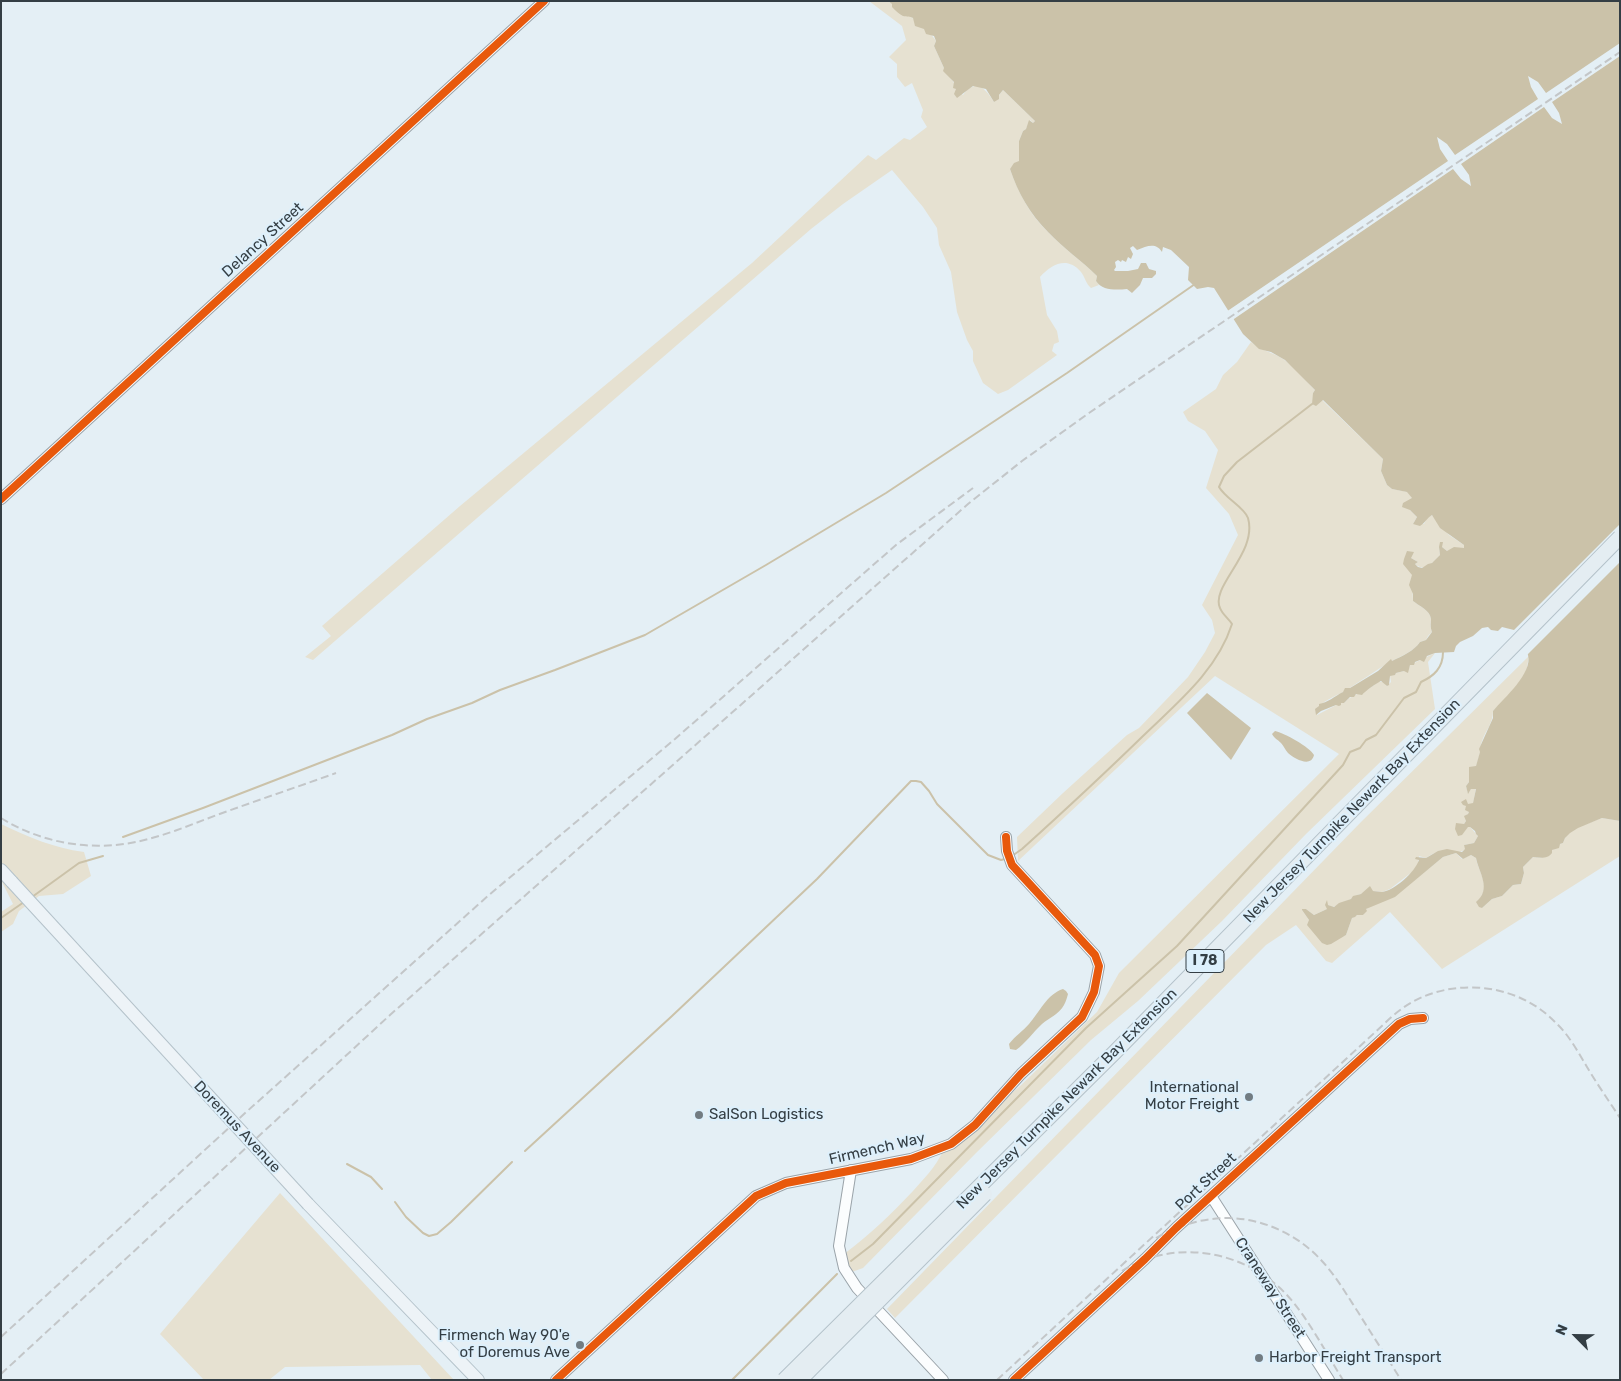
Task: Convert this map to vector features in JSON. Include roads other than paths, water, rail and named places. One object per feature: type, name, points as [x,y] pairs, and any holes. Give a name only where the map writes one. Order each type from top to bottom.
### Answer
[{"type":"highway","name":"New Jersey Turnpike Newark Bay Extension","points":[[784,1380],[1114,1053],[1620,537]]},
{"type":"highway","name":"New Jersey Turnpike Newark Bay Extension","points":[[800,1380],[1187,991],[1620,550]]},
{"type":"main road","name":"Doremus Avenue","points":[[1,870],[308,1204],[478,1380]]},
{"type":"street","name":"Delancy Street","points":[[1,499],[544,1]]},
{"type":"street","name":"Firmench Way","points":[[556,1380],[756,1196],[786,1183],[911,1159],[951,1144],[976,1125],[1021,1074],[1082,1017],[1094,992],[1099,966],[1095,955],[1012,865],[1006,836]]},
{"type":"street","name":"Port Street","points":[[1014,1380],[1399,1024],[1410,1019],[1423,1018]]},
{"type":"street","points":[[851,1170],[840,1246],[844,1268],[857,1288],[943,1380]]},
{"type":"street","name":"Craneway Street","points":[[1211,1196],[1329,1380]]},
{"type":"waterway","points":[[123,837],[392,735],[500,690],[645,635],[886,493],[1067,373],[1195,284]]},
{"type":"waterway","points":[[1012,856],[1068,807],[1169,711],[1195,685],[1217,657],[1232,624],[1221,610],[1219,599],[1227,579],[1241,556],[1249,531],[1246,514],[1219,487],[1224,476],[1237,462],[1312,404]]},
{"type":"waterway","points":[[851,1261],[873,1244],[1086,1028],[1177,946],[1343,765],[1350,752],[1360,748],[1366,740],[1376,735],[1404,698],[1416,692],[1421,682],[1437,671],[1443,658],[1443,652]]},
{"type":"waterway","points":[[525,1151],[817,879],[911,781],[921,782],[937,804],[988,855],[1001,860],[1005,859]]},
{"type":"waterway","points":[[32,897],[79,863],[103,856]]},
{"type":"waterway","points":[[1,918],[24,902]]},
{"type":"waterway","points":[[395,1202],[406,1217],[423,1233],[429,1236],[437,1234],[512,1162]]},
{"type":"waterway","points":[[347,1164],[371,1177],[382,1189]]},
{"type":"waterway","points":[[732,1380],[837,1274]]},
{"type":"railway","points":[[1,1374],[390,1015],[968,504],[1022,461],[1089,413],[1620,52]]},
{"type":"railway","points":[[1,1337],[244,1114],[489,895],[675,739],[896,545],[973,488]]},
{"type":"railway","points":[[1,818],[18,828],[55,841],[94,846],[133,843],[171,832],[336,773]]},
{"type":"railway","points":[[997,1380],[1391,1017],[1410,1003],[1432,993],[1470,987],[1489,989],[1525,1000],[1541,1010],[1569,1038],[1620,1118]]},
{"type":"railway","points":[[1156,1238],[1173,1229],[1191,1223],[1219,1218],[1258,1222],[1284,1232],[1308,1248],[1332,1273],[1401,1380]]},
{"type":"railway","points":[[1122,1271],[1142,1261],[1164,1254],[1186,1252],[1208,1254],[1250,1267],[1269,1279],[1294,1303],[1343,1380]]},
{"type":"place","name":"International Motor Freight","points":[[1249,1097]]},
{"type":"place","name":"SalSon Logistics","points":[[699,1115]]},
{"type":"place","name":"Firmench Way 90'e of Doremus Ave","points":[[580,1345]]},
{"type":"place","name":"Harbor Freight Transport","points":[[1259,1358]]}]
